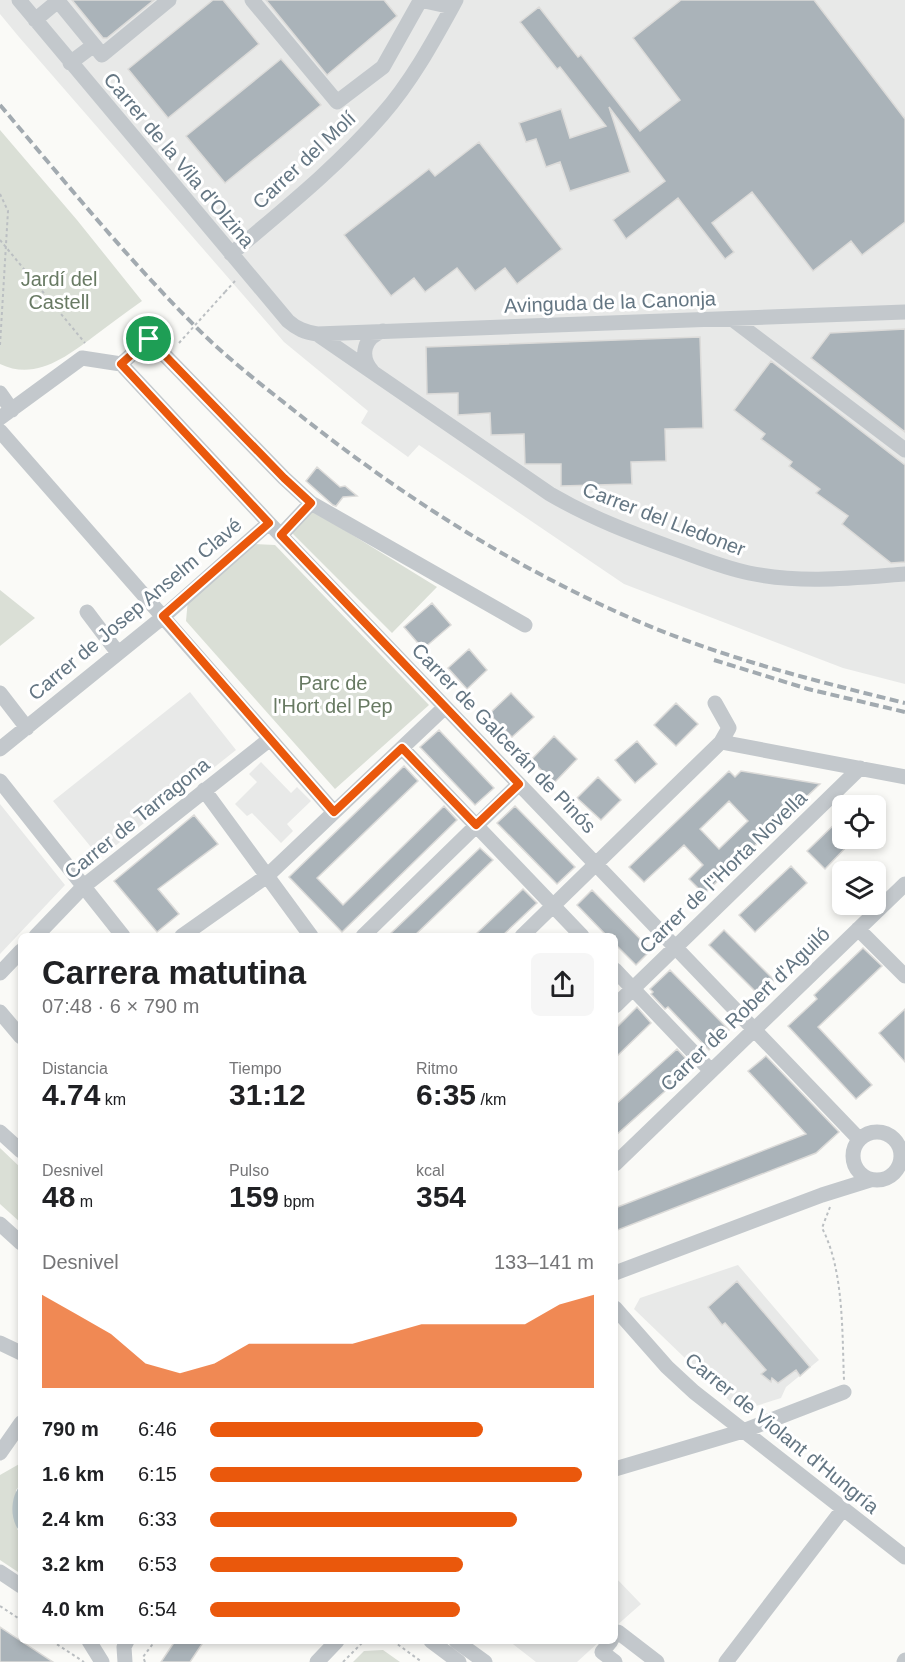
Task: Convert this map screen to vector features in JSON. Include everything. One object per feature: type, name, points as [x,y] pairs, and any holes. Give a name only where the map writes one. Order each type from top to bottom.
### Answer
[{"type":"street","name":"Carrer de la Vila d'Olzina","points":[[19,0],[288,321],[305,332],[316,334]]},
{"type":"street","points":[[35,20],[58,1],[102,55],[169,0]]},
{"type":"street","points":[[252,0],[338,102],[383,67],[420,0],[454,4]]},
{"type":"street","name":"Carrer del Molí","points":[[231,254],[328,173],[383,114],[428,52],[454,4]]},
{"type":"street","points":[[70,63],[94,45]]},
{"type":"street","name":"Avinguda de la Canonja","points":[[316,334],[905,312]]},
{"type":"street","points":[[732,319],[905,450]]},
{"type":"street","points":[[376,375],[366,363],[365,348],[372,336],[384,331]]},
{"type":"street","name":"Carrer del Lledoner","points":[[316,334],[550,494],[583,514],[715,564],[749,573],[830,580],[905,574]]},
{"type":"street","points":[[0,393],[6,414],[82,358],[121,364],[149,339],[311,503],[525,625]]},
{"type":"street","name":"Carrer de Galcerán de Pinós","points":[[121,364],[269,523],[859,1139]]},
{"type":"street","points":[[0,431],[334,812]]},
{"type":"street","points":[[281,535],[311,503]]},
{"type":"street","name":"Carrer de Josep Anselm Clavé","points":[[0,749],[163,616],[269,523]]},
{"type":"street","points":[[87,612],[118,653]]},
{"type":"street","points":[[0,693],[27,728]]},
{"type":"street","points":[[525,933],[721,742],[729,728],[715,703]]},
{"type":"street","points":[[186,933],[267,876],[445,707]]},
{"type":"street","name":"Carrer de Tarragona","points":[[39,933],[84,886],[270,739]]},
{"type":"street","points":[[721,742],[905,777]]},
{"type":"street","points":[[402,748],[579,933]]},
{"type":"street","name":"Carrer de l''Horta Novella","points":[[618,1003],[860,768]]},
{"type":"street","points":[[0,781],[121,933]]},
{"type":"street","points":[[366,933],[519,784]]},
{"type":"street","points":[[204,790],[309,933]]},
{"type":"street","name":"Carrer de Robert d'Aguiló","points":[[618,1161],[905,884]]},
{"type":"street","points":[[858,929],[905,976]]},
{"type":"street","points":[[0,973],[18,954]]},
{"type":"street","points":[[618,973],[711,1071]]},
{"type":"street","points":[[0,1012],[18,1033]]},
{"type":"street","points":[[0,1132],[18,1148]]},
{"type":"street","points":[[618,1272],[826,1201],[870,1180],[880,1180],[891,1176],[898,1168],[903,1155],[897,1134],[874,1132],[859,1139],[853,1149],[853,1161],[859,1173],[870,1180]]},
{"type":"street","points":[[826,1201],[853,1161]]},
{"type":"street","points":[[0,1224],[18,1241]]},
{"type":"street","name":"Carrer de Violant d'Hungría","points":[[618,1311],[680,1379],[905,1557]]},
{"type":"street","points":[[0,1343],[18,1352]]},
{"type":"street","points":[[618,1468],[743,1431],[844,1392]]},
{"type":"street","points":[[1,1448],[18,1427]]},
{"type":"street","points":[[726,1662],[843,1509]]},
{"type":"street","points":[[0,1572],[18,1584]]},
{"type":"street","points":[[618,1632],[657,1662]]},
{"type":"street","points":[[91,1644],[102,1662]]},
{"type":"street","points":[[124,1662],[126,1644]]},
{"type":"street","points":[[316,1662],[334,1644]]},
{"type":"street","points":[[435,1644],[459,1662]]},
{"type":"street","points":[[460,1644],[485,1662]]},
{"type":"street","points":[[602,1652],[615,1662]]},
{"type":"path","points":[[0,194],[8,211],[0,345]]},
{"type":"path","points":[[0,240],[85,343]]},
{"type":"path","points":[[179,343],[225,292]]},
{"type":"path","points":[[826,1201],[822,1227],[841,1296],[844,1392]]},
{"type":"path","points":[[0,1606],[18,1618]]},
{"type":"path","points":[[57,1644],[84,1662]]},
{"type":"path","points":[[145,1662],[143,1657],[153,1644]]},
{"type":"path","points":[[343,1662],[361,1644]]},
{"type":"path","points":[[397,1644],[422,1662]]},
{"type":"shaded area","points":[[0,0],[905,0],[905,684],[843,668],[624,584],[419,445],[408,457],[361,423],[368,411],[284,342],[19,37],[0,14]]},
{"type":"shaded area","points":[[190,692],[236,750],[100,858],[53,801]]},
{"type":"shaded area","points":[[261,762],[291,793],[297,787],[311,801],[287,824],[293,831],[281,843],[252,813],[247,816],[235,804],[257,782],[249,774]]},
{"type":"shaded area","points":[[0,804],[65,885],[0,954]]},
{"type":"shaded area","points":[[738,1265],[819,1360],[786,1387],[781,1398],[740,1411],[634,1309],[640,1298]]},
{"type":"shaded area","points":[[17,1489],[18,1529],[14,1522],[12,1508]]},
{"type":"shaded area","points":[[618,1580],[641,1604],[618,1624]]},
{"type":"shaded area","points":[[513,1644],[597,1644],[577,1662],[536,1662]]},
{"type":"green space","name":"Jardí del Castell","points":[[0,130],[142,301],[61,359],[26,370],[13,369],[0,364]]},
{"type":"green space","points":[[307,507],[437,587],[392,633],[287,528]]},
{"type":"green space","name":"Parc de l'Hort del Pep","points":[[254,544],[275,545],[429,705],[335,789],[186,621],[188,599]]},
{"type":"green space","points":[[0,590],[35,618],[0,646]]},
{"type":"green space","points":[[0,1148],[18,1165],[18,1220],[0,1204]]},
{"type":"green space","points":[[18,1465],[18,1488],[16,1490],[18,1572],[0,1560],[0,1475]]},
{"type":"green space","points":[[383,1650],[400,1662],[353,1662],[364,1651]]},
{"type":"building","points":[[72,0],[154,0],[107,38],[103,38]]},
{"type":"building","points":[[213,0],[223,0],[259,44],[168,118],[128,69]]},
{"type":"building","points":[[266,0],[384,0],[397,16],[327,75]]},
{"type":"building","points":[[681,0],[814,0],[905,119],[905,222],[862,255],[851,241],[813,271],[752,192],[712,223],[734,252],[725,259],[678,198],[626,239],[613,220],[665,181],[609,107],[630,172],[570,191],[560,162],[546,167],[536,139],[526,142],[519,123],[561,109],[570,138],[606,126],[560,67],[557,69],[520,22],[539,7],[578,57],[581,55],[640,131],[680,100],[633,38]]},
{"type":"building","points":[[281,59],[321,105],[225,183],[186,136]]},
{"type":"building","points":[[479,142],[562,249],[517,284],[505,268],[475,291],[457,268],[425,292],[414,278],[391,296],[344,235],[429,169],[435,176]]},
{"type":"building","points":[[905,329],[905,432],[811,358],[830,333]]},
{"type":"building","points":[[700,337],[703,428],[665,429],[666,461],[631,462],[632,484],[561,486],[561,464],[525,464],[524,434],[491,435],[490,413],[458,415],[458,393],[427,394],[426,347]]},
{"type":"building","points":[[771,361],[905,465],[905,562],[891,563],[842,524],[848,516],[816,493],[820,489],[789,466],[792,462],[761,439],[765,434],[734,410]]},
{"type":"building","points":[[317,467],[340,487],[345,486],[357,496],[343,497],[336,506],[333,505],[306,481]]},
{"type":"building","points":[[432,603],[451,625],[423,649],[404,627]]},
{"type":"building","points":[[469,649],[487,670],[467,689],[448,668]]},
{"type":"building","points":[[511,693],[534,717],[512,737],[489,714]]},
{"type":"building","points":[[676,703],[698,724],[676,746],[654,725]]},
{"type":"building","points":[[439,730],[494,788],[475,805],[420,747]]},
{"type":"building","points":[[554,736],[577,759],[554,783],[531,760]]},
{"type":"building","points":[[637,741],[657,764],[635,783],[615,760]]},
{"type":"building","points":[[404,766],[418,781],[317,878],[343,905],[444,806],[457,820],[342,932],[289,877]]},
{"type":"building","points":[[729,771],[735,777],[741,771],[820,784],[704,894],[689,879],[703,865],[684,845],[644,882],[629,867]],"holes":[[[729,801],[748,821],[719,849],[700,829]]]},
{"type":"building","points":[[598,777],[621,800],[601,820],[577,798]]},
{"type":"building","points":[[515,806],[575,867],[557,884],[497,823]]},
{"type":"building","points":[[194,815],[218,844],[158,889],[179,914],[157,932],[114,881]]},
{"type":"building","points":[[832,827],[832,849],[844,849],[825,869],[807,851]]},
{"type":"building","points":[[480,848],[493,860],[417,933],[391,933]]},
{"type":"building","points":[[791,866],[807,883],[755,932],[739,915]]},
{"type":"building","points":[[523,889],[537,903],[505,933],[477,933]]},
{"type":"building","points":[[592,890],[651,950],[636,965],[618,947],[618,933],[604,933],[577,905]]},
{"type":"building","points":[[724,930],[774,980],[759,995],[709,945]]},
{"type":"building","points":[[863,948],[882,966],[818,1027],[872,1085],[856,1099],[788,1026],[817,999],[814,995]]},
{"type":"building","points":[[670,970],[729,1030],[709,1050],[668,1007],[665,1009],[651,994],[653,992],[650,989]]},
{"type":"building","points":[[637,1007],[651,1023],[618,1055],[618,1026]]},
{"type":"building","points":[[905,1009],[905,1062],[879,1033]]},
{"type":"building","points":[[677,1049],[693,1066],[618,1133],[618,1102]]},
{"type":"building","points":[[766,1056],[839,1132],[816,1153],[618,1230],[618,1207],[806,1134],[748,1071]]},
{"type":"building","points":[[737,1281],[810,1367],[800,1376],[796,1370],[778,1383],[772,1378],[771,1382],[761,1374],[766,1370],[725,1323],[722,1325],[708,1307]]},
{"type":"building","points":[[0,1627],[18,1639],[18,1644],[26,1644],[53,1662],[0,1662]]},
{"type":"building","points":[[173,1644],[202,1644],[190,1662],[161,1662]]},
{"type":"railway","points":[[0,105],[124,250],[176,307],[215,345],[306,420],[430,509],[473,536],[562,585],[654,628],[747,661],[905,703]]},
{"type":"railway","points":[[714,660],[808,689],[905,712]]},
{"type":"route","points":[[149,339],[311,503],[281,535],[519,784],[476,825],[402,748],[334,812],[163,616],[269,523],[121,364],[149,339]]}]
